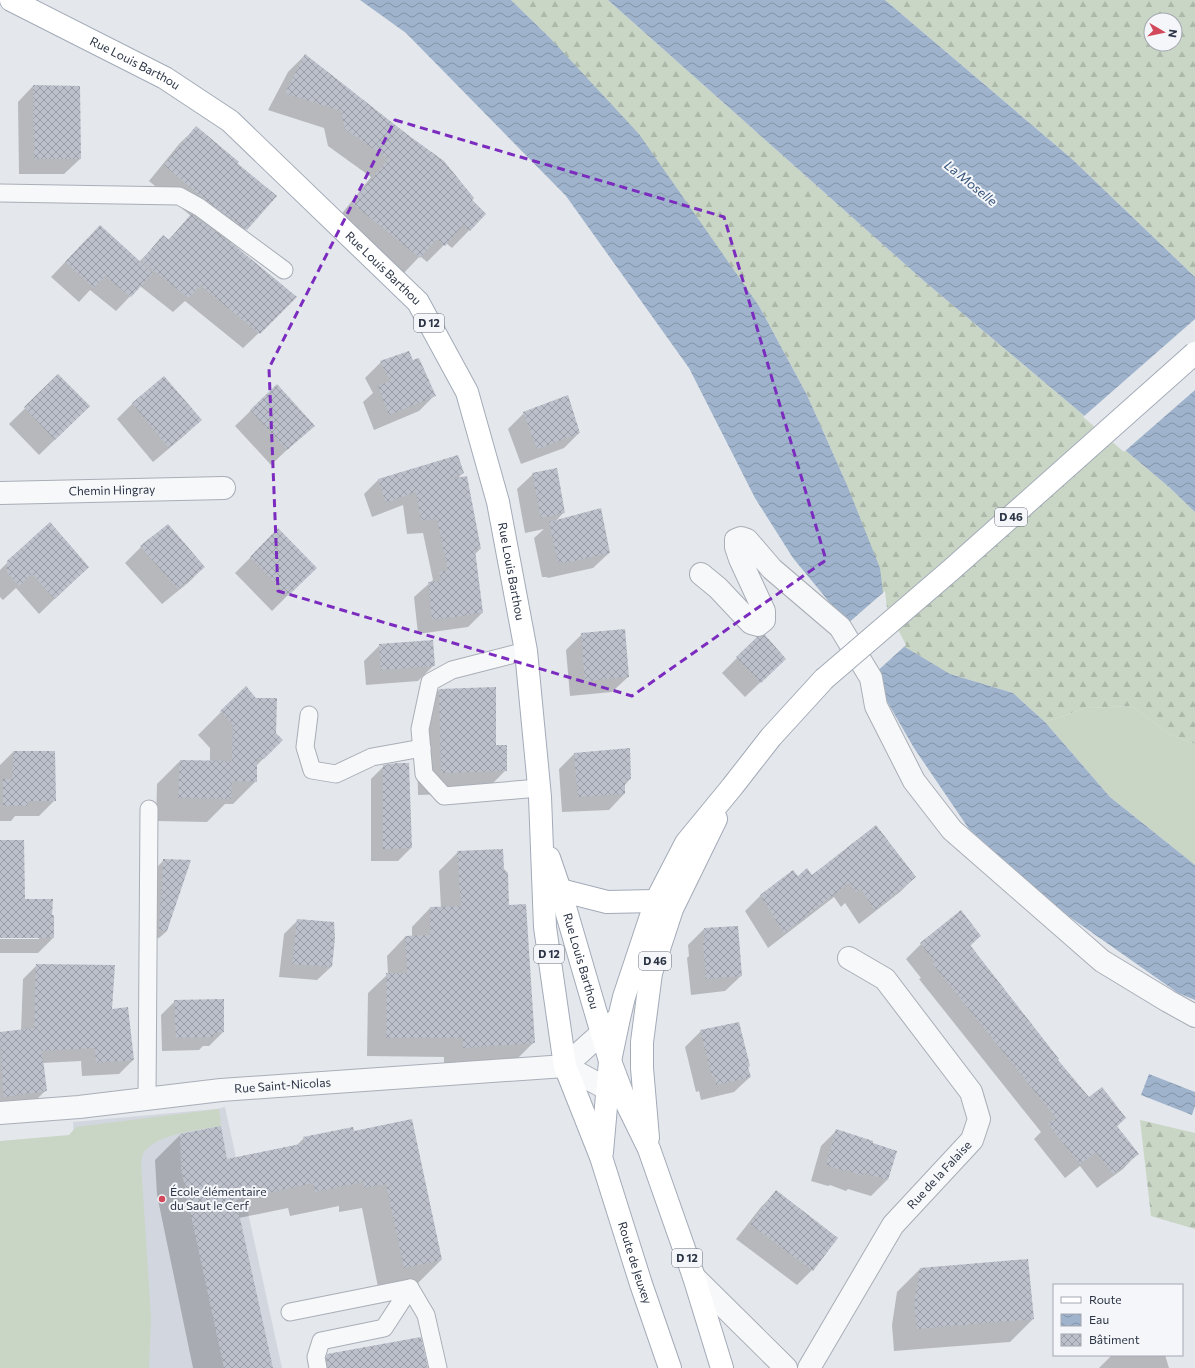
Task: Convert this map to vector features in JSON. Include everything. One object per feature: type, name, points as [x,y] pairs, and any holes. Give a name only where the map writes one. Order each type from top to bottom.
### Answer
[{"type":"main road","name":"Rue Louis Barthou","points":[[11,0],[165,78],[230,121],[418,302],[467,392],[498,502],[526,651],[543,840],[545,927],[565,1066]]},
{"type":"main road","name":"D 46","points":[[610,1061],[624,997],[656,901],[686,842],[771,737],[824,679],[951,570],[1195,353]]},
{"type":"main road","name":"D 46","points":[[649,1149],[642,1068],[642,1042],[651,973],[672,909],[732,787]]},
{"type":"main road","name":"Rue Louis Barthou","points":[[543,840],[560,890],[602,1033]]},
{"type":"main road","name":"Rue Louis Barthou","points":[[560,890],[607,902],[656,901]]},
{"type":"main road","name":"D 12","points":[[602,1033],[610,1061],[615,1094],[649,1149],[694,1277],[722,1368]]},
{"type":"main road","name":"D 12","points":[[565,1066],[601,1157]]},
{"type":"main road","points":[[601,1157],[615,1094]]},
{"type":"main road","name":"Route de Jeuxey","points":[[601,1157],[641,1284],[670,1368]]},
{"type":"street","name":"Chemin Hingray","points":[[0,493],[224,488]]},
{"type":"street","points":[[701,574],[718,588],[751,623],[758,625],[764,620],[764,611],[745,572],[736,547],[736,540],[741,538],[748,540],[772,569],[840,628],[871,678],[876,706],[914,781],[952,830],[1102,961],[1168,1002],[1195,1016]]},
{"type":"street","name":"Rue de la Falaise","points":[[809,1368],[893,1225],[972,1140],[979,1119],[971,1092],[885,979],[849,958]]},
{"type":"street","points":[[615,1094],[565,1066],[619,1018]]},
{"type":"street","name":"Rue Saint-Nicolas","points":[[0,1113],[79,1107],[221,1090],[565,1066]]},
{"type":"street","points":[[694,1277],[786,1368]]},
{"type":"lane","points":[[0,193],[179,196],[199,207],[284,270]]},
{"type":"lane","points":[[526,651],[452,670],[430,682],[420,729],[424,774],[444,796],[539,788]]},
{"type":"lane","points":[[309,714],[305,748],[312,770],[336,774],[372,757],[422,748]]},
{"type":"lane","points":[[147,1099],[149,809]]},
{"type":"lane","points":[[290,1312],[410,1288]]},
{"type":"lane","points":[[318,1368],[316,1357],[322,1341],[384,1328],[410,1288]]},
{"type":"lane","points":[[410,1288],[426,1315],[438,1368]]},
{"type":"highlighted area","points":[[395,120],[724,217],[826,560],[632,696],[278,591],[269,368]]},
{"type":"shaded area","name":"École élémentaire du Saut le Cerf","points":[[225,1107],[282,1368],[48,1368],[84,1276],[73,1122],[217,1109]]},
{"type":"green space","points":[[511,0],[608,0],[924,281],[1169,487],[1195,512],[1195,744],[1169,734],[1132,706],[1086,708],[1045,722],[1013,693],[950,674],[905,647],[885,609],[847,485],[807,395],[759,306],[706,231],[549,37]]},
{"type":"green space","points":[[885,0],[1195,0],[1195,277],[1072,159]]},
{"type":"green space","points":[[1132,706],[1169,734],[1195,744],[1195,865],[1110,797],[1045,722],[1086,708]]},
{"type":"green space","points":[[219,1109],[221,1126],[170,1136],[152,1145],[144,1152],[142,1157],[141,1163],[151,1318],[149,1368],[0,1368],[0,1141],[69,1135],[76,1127]]},
{"type":"green space","points":[[1140,1120],[1195,1133],[1195,1229],[1151,1216]]},
{"type":"water","points":[[360,0],[511,0],[549,37],[639,134],[759,306],[807,395],[847,485],[880,568],[885,609],[905,647],[950,674],[1013,693],[1045,722],[1110,797],[1195,865],[1195,1000],[1178,993],[1057,908],[969,829],[914,748],[888,703],[849,626],[793,558],[755,498],[689,368],[566,196],[406,33]]},
{"type":"water","name":"La Moselle","points":[[608,0],[885,0],[1072,159],[1195,277],[1195,512],[1169,487],[924,281]]},
{"type":"water","points":[[1149,1074],[1195,1092],[1195,1106],[1192,1115],[1141,1095]]},
{"type":"pier","points":[[1195,319],[1195,390],[1124,452],[1083,417]]},
{"type":"pier","points":[[885,591],[887,608],[906,645],[873,675],[846,625]]},
{"type":"building","points":[[305,54],[408,135],[444,161],[474,198],[472,200],[486,214],[470,231],[463,225],[445,246],[437,239],[420,258],[352,203],[388,159],[345,129],[341,111],[285,93]]},
{"type":"building","points":[[33,85],[80,86],[81,159],[34,159]]},
{"type":"building","points":[[196,126],[277,196],[247,230],[204,199],[164,165]]},
{"type":"building","points":[[191,214],[234,245],[297,297],[260,334],[200,285],[189,298],[141,261],[163,235],[169,240]]},
{"type":"building","points":[[100,225],[153,273],[131,297],[105,276],[94,288],[65,262]]},
{"type":"building","points":[[409,351],[413,360],[419,358],[436,396],[389,415],[378,386],[390,381],[380,361]]},
{"type":"building","points":[[58,374],[90,406],[55,440],[24,407]]},
{"type":"building","points":[[164,376],[202,420],[169,448],[132,403]]},
{"type":"building","points":[[277,384],[315,426],[287,450],[250,410]]},
{"type":"building","points":[[568,395],[580,433],[537,449],[523,412]]},
{"type":"building","points":[[458,455],[464,473],[448,479],[467,476],[481,549],[475,550],[483,613],[432,620],[428,582],[441,581],[439,572],[448,570],[437,519],[421,520],[416,492],[386,503],[378,479]]},
{"type":"building","points":[[557,468],[565,513],[541,518],[532,473]]},
{"type":"building","points":[[601,508],[610,553],[564,563],[558,562],[549,522]]},
{"type":"building","points":[[50,522],[89,567],[55,599],[32,574],[19,586],[7,572],[7,561]]},
{"type":"building","points":[[168,524],[205,567],[178,589],[140,546]]},
{"type":"building","points":[[278,528],[317,568],[288,596],[250,557]]},
{"type":"building","points":[[625,629],[629,677],[585,681],[581,633]]},
{"type":"building","points":[[765,635],[786,659],[761,683],[736,657],[757,637]]},
{"type":"building","points":[[433,640],[435,666],[381,670],[379,644]]},
{"type":"building","points":[[246,686],[256,698],[277,698],[276,733],[283,740],[264,759],[257,759],[257,782],[232,781],[232,774],[231,799],[178,798],[180,760],[232,761],[233,725],[220,711]]},
{"type":"building","points":[[496,687],[496,745],[507,745],[507,771],[441,773],[439,689]]},
{"type":"building","points":[[630,748],[631,779],[625,781],[625,794],[578,797],[574,753]]},
{"type":"building","points":[[13,751],[55,751],[56,801],[28,801],[27,806],[3,806],[3,779],[12,779]]},
{"type":"building","points":[[409,763],[412,848],[383,849],[383,765]]},
{"type":"building","points":[[876,825],[916,877],[875,910],[861,889],[856,892],[849,883],[784,933],[760,895],[793,870],[798,876],[807,868],[812,875]]},
{"type":"building","points":[[0,840],[24,840],[25,899],[53,899],[52,915],[54,915],[54,938],[0,938]]},
{"type":"building","points":[[503,849],[504,869],[508,873],[509,905],[526,904],[535,1043],[463,1048],[462,1038],[386,1038],[386,973],[407,973],[405,936],[430,935],[430,907],[461,906],[457,851]]},
{"type":"building","points":[[163,859],[191,860],[167,931],[159,930]]},
{"type":"building","points":[[961,910],[981,936],[970,945],[1059,1059],[1058,1060],[1089,1097],[1102,1087],[1126,1118],[1117,1126],[1139,1154],[1113,1174],[1096,1152],[1080,1164],[1048,1124],[1056,1118],[933,964],[935,962],[920,943]]},
{"type":"building","points":[[297,919],[334,922],[335,938],[332,967],[292,964]]},
{"type":"building","points":[[738,926],[742,976],[706,979],[703,941],[705,941],[704,928]]},
{"type":"building","points":[[36,964],[115,965],[112,1009],[128,1007],[134,1060],[96,1063],[95,1048],[42,1051],[47,1091],[4,1097],[0,1032],[34,1028]]},
{"type":"building","points":[[224,999],[224,1032],[214,1033],[214,1037],[176,1038],[174,1000]]},
{"type":"building","points":[[739,1022],[750,1066],[748,1067],[751,1077],[716,1085],[715,1076],[712,1077],[700,1030]]},
{"type":"building","points":[[412,1119],[442,1260],[404,1268],[386,1184],[364,1188],[363,1182],[315,1192],[313,1183],[236,1200],[273,1368],[224,1368],[181,1169],[180,1134],[221,1126],[227,1159],[305,1143],[303,1137],[353,1127],[354,1131]]},
{"type":"building","points":[[836,1129],[873,1141],[873,1143],[897,1151],[888,1180],[863,1173],[863,1176],[826,1165]]},
{"type":"building","points":[[776,1190],[838,1238],[813,1271],[750,1224]]},
{"type":"building","points":[[1028,1259],[1034,1319],[917,1329],[914,1302],[920,1268]]},
{"type":"building","points":[[421,1337],[428,1368],[328,1368],[326,1358],[327,1354]]},
{"type":"place","name":"École élémentaire du Saut le Cerf","points":[[162,1199]]}]
